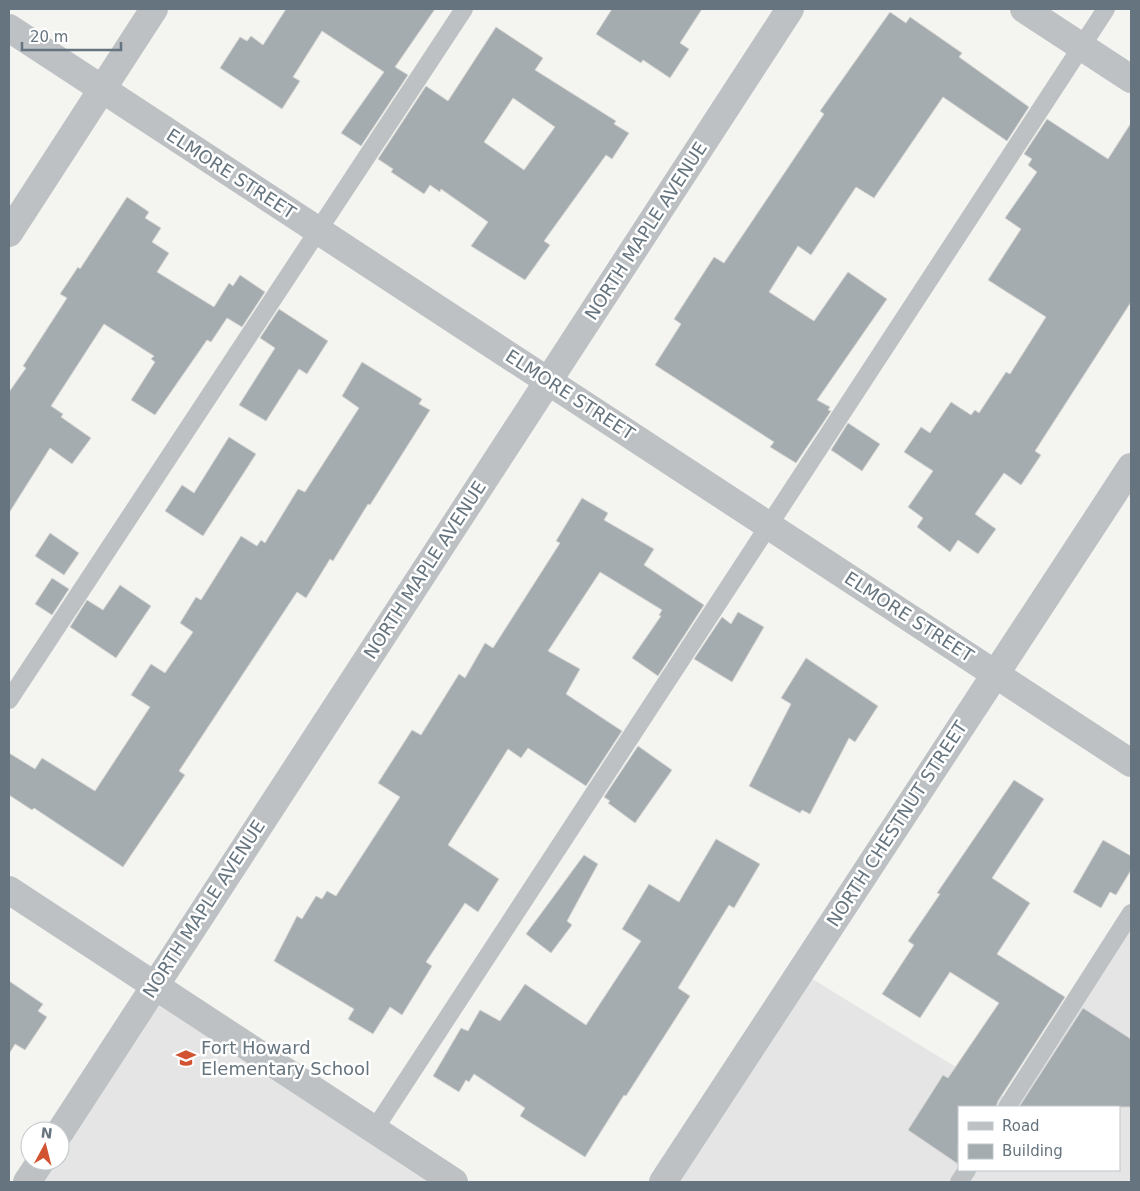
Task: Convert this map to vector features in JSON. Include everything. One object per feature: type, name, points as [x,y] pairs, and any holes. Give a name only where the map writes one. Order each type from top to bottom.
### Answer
[{"type":"street","points":[[9,233],[154,9]]},
{"type":"street","name":"NORTH MAPLE AVENUE","points":[[67,1121],[790,9]]},
{"type":"street","points":[[1024,9],[1131,79]]},
{"type":"street","name":"ELMORE STREET","points":[[9,28],[1131,763]]},
{"type":"street","name":"NORTH CHESTNUT STREET","points":[[663,1182],[1131,467]]},
{"type":"street","points":[[9,890],[454,1182]]},
{"type":"street","points":[[27,1182],[34,1171]]},
{"type":"lane","points":[[9,700],[464,9]]},
{"type":"lane","points":[[374,1130],[1106,9]]},
{"type":"lane","points":[[1008,1106],[1131,913]]},
{"type":"lane","points":[[959,1182],[966,1171]]},
{"type":"shaded area","points":[[1131,913],[1131,1182],[663,1182],[801,972],[1011,1101]]},
{"type":"shaded area","name":"Fort Howard Elementary School","points":[[154,985],[454,1182],[27,1182],[34,1171],[70,1171],[70,1121],[67,1121]]},
{"type":"building","points":[[286,9],[435,9],[395,67],[408,75],[361,146],[341,133],[384,72],[322,31],[293,77],[300,81],[282,109],[220,68],[240,37],[247,41],[251,36],[263,45]]},
{"type":"building","points":[[612,9],[702,9],[680,43],[689,49],[670,78],[643,60],[641,63],[596,34]]},
{"type":"building","points":[[890,12],[906,23],[910,17],[962,53],[959,57],[1029,107],[1007,141],[943,97],[874,198],[856,187],[811,255],[798,246],[769,292],[814,321],[848,272],[887,299],[817,400],[830,407],[828,410],[831,411],[796,463],[770,447],[774,442],[655,365],[681,324],[674,319],[714,257],[724,263],[824,114],[820,111]]},
{"type":"building","points":[[496,27],[543,58],[535,70],[616,121],[614,124],[629,133],[612,159],[606,155],[544,241],[550,245],[525,280],[471,246],[488,222],[441,189],[440,192],[430,185],[424,194],[391,172],[393,169],[378,159],[426,86],[448,101]],"holes":[[[513,98],[555,127],[524,170],[484,142]]]},
{"type":"building","points":[[1047,119],[1108,159],[1131,123],[1131,302],[1035,451],[1041,455],[1021,485],[1004,473],[975,514],[996,529],[978,554],[958,540],[950,552],[917,527],[923,518],[908,507],[933,471],[904,452],[921,427],[930,433],[951,402],[971,415],[975,410],[979,413],[1006,372],[1010,374],[1046,317],[988,280],[1021,229],[1005,218],[1037,172],[1028,165],[1032,159],[1024,154]]},
{"type":"building","points":[[127,197],[149,212],[145,218],[161,228],[152,242],[169,253],[157,272],[214,307],[229,283],[233,286],[240,275],[265,292],[242,327],[227,318],[211,342],[207,340],[155,415],[131,400],[155,362],[151,359],[154,356],[104,324],[51,406],[63,414],[61,417],[91,438],[72,464],[50,448],[9,513],[9,392],[26,368],[23,366],[67,298],[60,294],[78,267],[80,269]]},
{"type":"building","points":[[279,309],[328,341],[307,374],[299,369],[266,421],[239,405],[275,348],[260,338]]},
{"type":"building","points":[[362,362],[422,399],[419,404],[430,410],[370,505],[368,504],[333,561],[330,559],[306,598],[297,592],[179,771],[185,775],[123,867],[34,808],[32,810],[9,795],[9,753],[35,769],[42,758],[95,791],[150,707],[131,695],[151,664],[165,673],[193,632],[180,623],[196,597],[201,600],[241,536],[257,546],[261,540],[265,543],[298,489],[305,492],[359,408],[342,396]]},
{"type":"building","points":[[848,423],[880,444],[862,471],[831,450]]},
{"type":"building","points":[[229,437],[256,454],[203,536],[165,511],[182,485],[194,493]]},
{"type":"building","points":[[582,498],[608,513],[604,520],[654,549],[644,565],[704,605],[658,676],[632,658],[661,616],[659,615],[662,610],[600,572],[548,651],[580,669],[566,694],[622,731],[586,786],[528,748],[521,758],[508,749],[448,845],[499,879],[478,912],[465,903],[426,962],[432,966],[402,1015],[390,1007],[373,1034],[348,1019],[354,1009],[274,961],[297,916],[302,919],[316,896],[322,899],[327,891],[336,896],[400,797],[378,783],[412,730],[421,735],[459,674],[465,678],[485,643],[493,648],[560,543],[556,541]]},
{"type":"building","points":[[50,533],[79,553],[64,575],[35,556]]},
{"type":"building","points":[[52,578],[69,589],[52,615],[35,604]]},
{"type":"building","points":[[120,585],[151,606],[116,658],[70,627],[87,600],[103,610]]},
{"type":"building","points":[[738,612],[764,627],[732,682],[694,659],[722,617],[731,624]]},
{"type":"building","points":[[806,658],[878,706],[855,742],[849,738],[810,814],[802,810],[800,813],[749,786],[791,704],[781,698]]},
{"type":"building","points":[[638,746],[672,770],[635,823],[608,803],[610,801],[604,797]]},
{"type":"building","points":[[1014,780],[1044,799],[992,878],[1030,903],[997,954],[1065,997],[996,1106],[958,1106],[958,1164],[908,1130],[943,1075],[948,1078],[999,1003],[950,972],[920,1018],[882,994],[914,945],[908,941],[940,894],[937,893]]},
{"type":"building","points":[[716,839],[760,864],[734,908],[729,905],[678,988],[690,996],[585,1157],[520,1116],[525,1108],[474,1074],[469,1082],[466,1080],[459,1092],[433,1076],[461,1028],[468,1031],[480,1010],[500,1021],[525,984],[586,1025],[641,941],[622,929],[649,884],[679,902]]},
{"type":"building","points":[[1103,840],[1131,856],[1131,870],[1116,895],[1110,892],[1101,908],[1073,892]]},
{"type":"building","points":[[584,855],[598,864],[567,921],[572,925],[551,953],[526,934]]},
{"type":"building","points":[[9,981],[43,1004],[38,1011],[47,1017],[25,1050],[15,1044],[9,1054]]},
{"type":"building","points":[[1083,1008],[1131,1039],[1131,1107],[1020,1106]]},
{"type":"place","name":"Fort Howard Elementary School","points":[[186,1058]]}]
